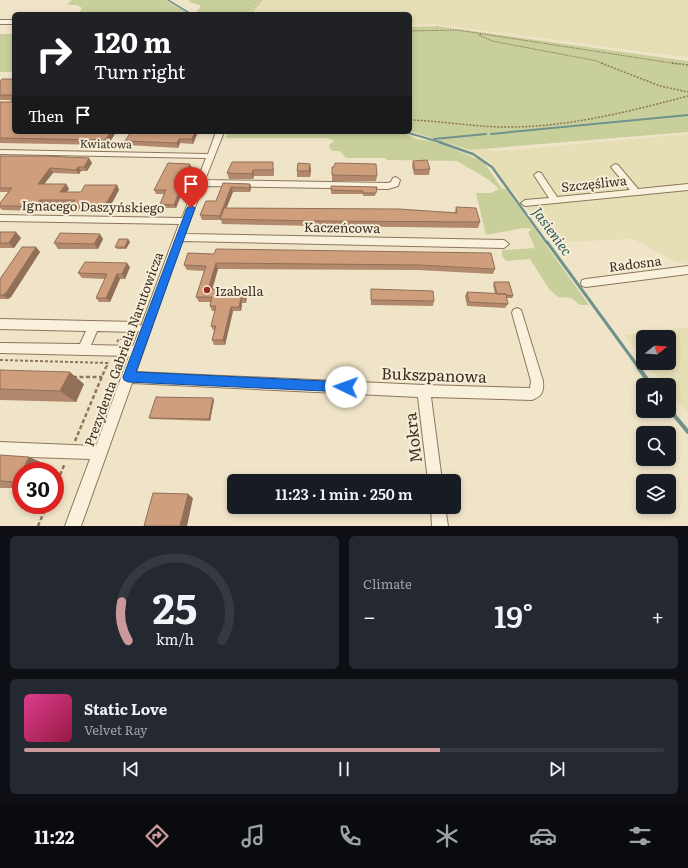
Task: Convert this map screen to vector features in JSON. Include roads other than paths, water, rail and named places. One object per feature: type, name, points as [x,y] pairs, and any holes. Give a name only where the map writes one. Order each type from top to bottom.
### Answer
[{"type":"street","points":[[0,22],[12,22]]},
{"type":"street","name":"Prezydenta Gabriela Narutowicza","points":[[73,526],[179,237],[219,134]]},
{"type":"street","name":"Kwiatowa","points":[[0,152],[211,156]]},
{"type":"street","name":"Szczęśliwa","points":[[615,167],[636,192]]},
{"type":"street","name":"Szczęśliwa","points":[[538,175],[555,200]]},
{"type":"street","points":[[200,183],[388,186],[395,184],[396,180]]},
{"type":"street","name":"Szczęśliwa","points":[[525,203],[688,187]]},
{"type":"street","name":"Ignacego Daszyńskiego","points":[[0,218],[186,221]]},
{"type":"street","name":"Kaczeńcowa","points":[[179,237],[504,244]]},
{"type":"street","name":"Radosna","points":[[586,283],[688,270]]},
{"type":"street","name":"Bukszpanowa","points":[[128,377],[424,391],[532,394],[538,390],[537,382],[517,313]]},
{"type":"street","points":[[0,324],[136,327]]},
{"type":"street","points":[[83,350],[94,326]]},
{"type":"street","points":[[0,348],[138,351]]},
{"type":"street","name":"Mokra","points":[[424,391],[434,474]]},
{"type":"street","points":[[0,449],[100,453]]},
{"type":"street","points":[[439,514],[440,526]]},
{"type":"waterway","name":"Jasieniec","points":[[168,0],[188,12]]},
{"type":"waterway","points":[[491,134],[688,115]]},
{"type":"waterway","name":"Jasieniec","points":[[412,134],[443,143]]},
{"type":"waterway","points":[[434,139],[486,134]]},
{"type":"waterway","name":"Jasieniec","points":[[439,142],[473,154],[492,167],[547,243]]},
{"type":"waterway","name":"Jasieniec","points":[[547,242],[636,364]]},
{"type":"waterway","name":"Jasieniec","points":[[640,370],[646,378]]},
{"type":"waterway","name":"Jasieniec","points":[[676,417],[688,432]]},
{"type":"place","name":"Izabella","points":[[207,290]]}]
